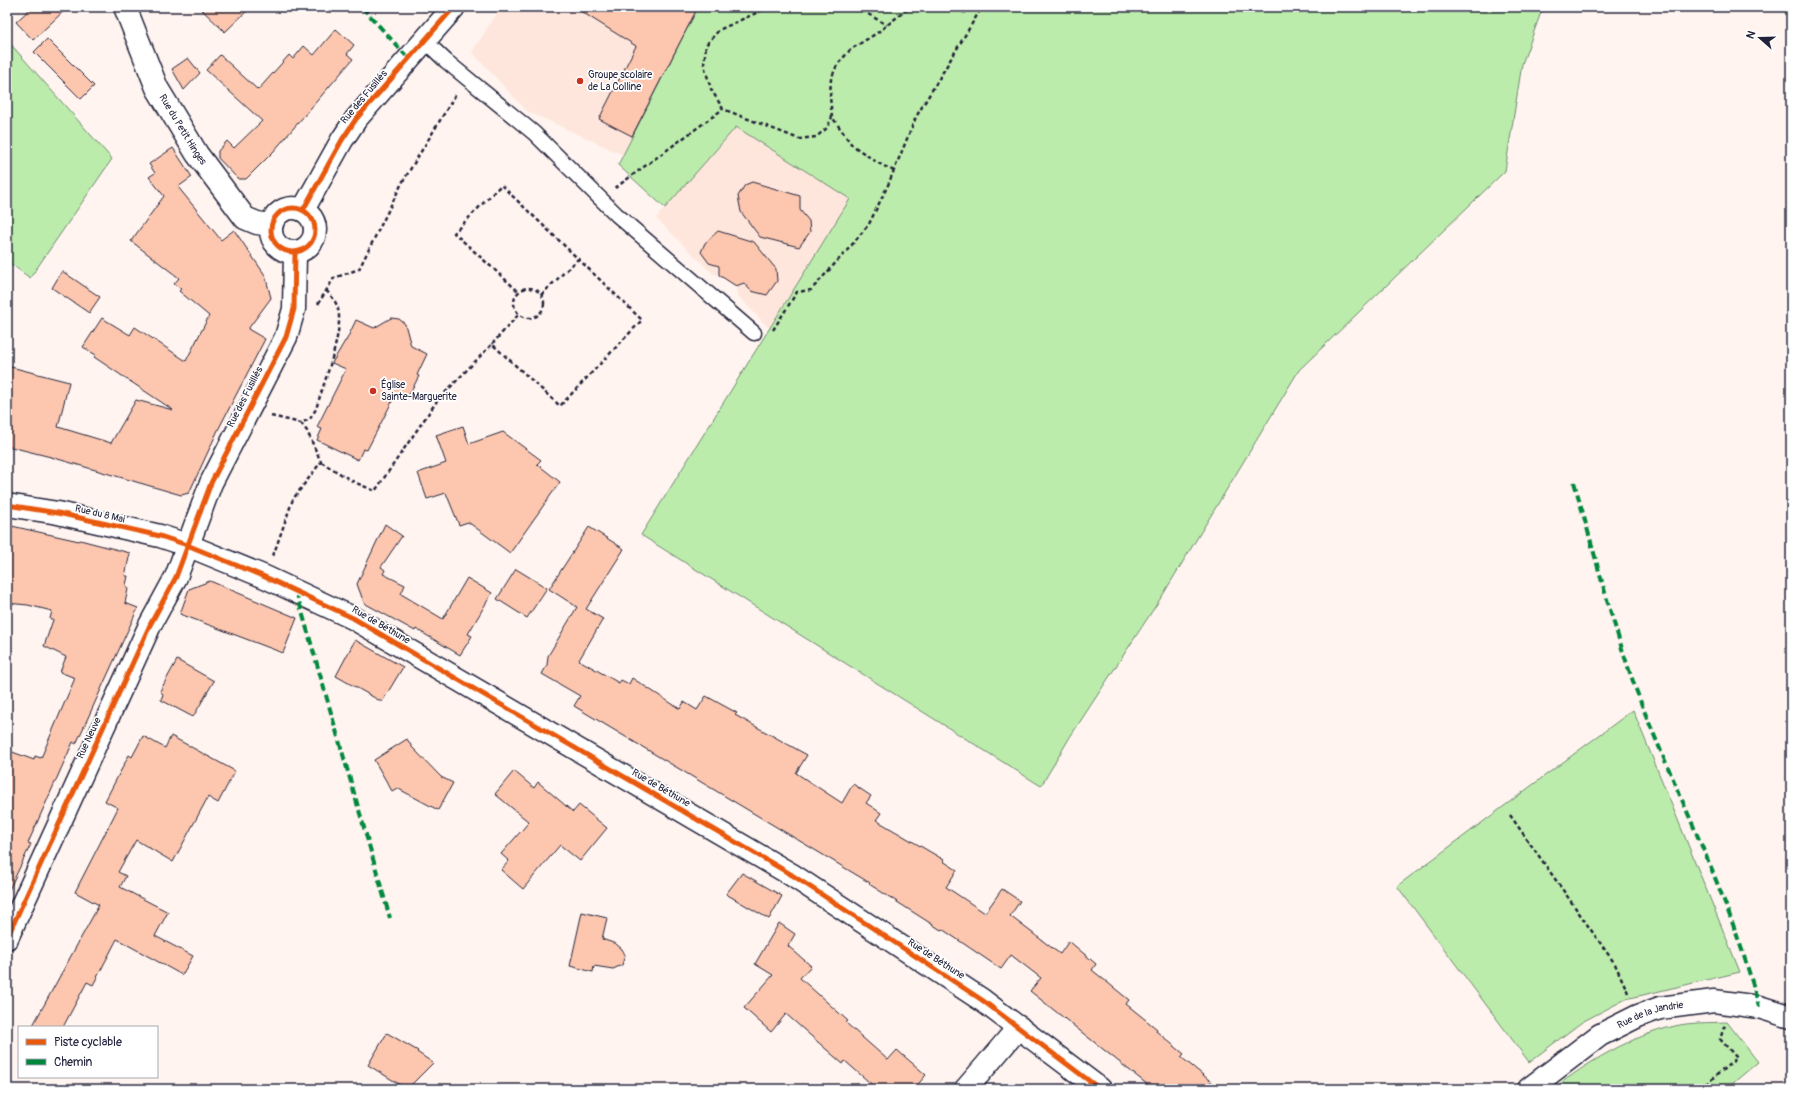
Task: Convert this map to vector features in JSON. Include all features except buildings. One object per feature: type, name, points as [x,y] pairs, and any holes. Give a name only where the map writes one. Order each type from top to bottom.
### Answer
[{"type":"street","name":"Rue du Petit Hinges","points":[[125,7],[157,88],[197,154],[245,218],[257,223],[271,225]]},
{"type":"street","name":"Rue des Fusillés","points":[[303,210],[342,140],[356,119],[454,7]]},
{"type":"street","points":[[296,208],[303,210],[309,214],[314,221],[315,236],[308,248],[295,253],[288,253],[276,245],[270,232],[271,225],[278,214],[283,210],[296,208]]},
{"type":"street","name":"Rue des Fusillés","points":[[188,545],[211,483],[286,337],[294,309],[295,253]]},
{"type":"street","name":"Rue du 8 Mai","points":[[7,505],[58,514],[160,536],[188,545]]},
{"type":"street","name":"Rue de Béthune","points":[[188,545],[265,577],[353,618],[792,875],[982,1000],[1100,1089]]},
{"type":"street","name":"Rue Neuve","points":[[7,938],[150,625],[176,577],[188,545]]},
{"type":"street","name":"Rue de la Jandrie","points":[[1529,1089],[1600,1036],[1638,1016],[1660,1008],[1714,1001],[1759,1007],[1791,1017]]},
{"type":"street","points":[[966,1089],[1019,1027]]},
{"type":"lane","points":[[425,41],[446,61],[534,133],[617,215],[754,333]]},
{"type":"path","points":[[769,7],[718,30],[706,45],[704,65],[711,89],[723,109],[799,139],[816,137],[827,128],[832,117],[830,91],[831,79],[837,65],[851,49],[887,25],[910,7]]},
{"type":"path","points":[[856,7],[887,25]]},
{"type":"path","points":[[754,333],[771,333],[797,292],[811,290],[852,246],[869,224],[894,171],[916,117],[982,7]]},
{"type":"path","points":[[294,309],[317,305],[334,278],[359,269],[402,183],[466,77]]},
{"type":"path","points":[[600,199],[723,109]]},
{"type":"path","points":[[832,117],[852,145],[878,163],[894,171]]},
{"type":"path","points":[[492,344],[560,406],[642,320],[501,186],[454,233],[519,292]]},
{"type":"path","points":[[541,295],[578,259]]},
{"type":"path","points":[[528,288],[533,289],[541,295],[544,304],[541,313],[527,319],[518,314],[514,306],[516,296],[519,292],[528,288]]},
{"type":"path","points":[[247,411],[301,423],[310,419],[316,409],[336,340],[339,320],[338,308],[326,290]]},
{"type":"path","points":[[301,423],[307,431],[321,462],[354,482],[375,491],[437,401],[492,344],[518,314]]},
{"type":"path","points":[[265,577],[293,499],[321,462]]},
{"type":"path","points":[[1510,816],[1615,964],[1638,1016]]},
{"type":"path","points":[[1700,1089],[1737,1058],[1720,1039]]},
{"type":"shaded area","name":"Groupe scolaire de La Colline","points":[[501,7],[698,7],[623,155],[527,111],[472,52]]},
{"type":"shaded area","points":[[736,127],[850,199],[769,328],[738,296],[736,286],[719,275],[713,274],[656,218]]},
{"type":"green space","points":[[698,7],[952,7],[965,14],[969,7],[1543,7],[1522,64],[1505,171],[1299,370],[1164,593],[1070,737],[1041,786],[641,535],[850,199],[736,127],[665,208],[618,165]]},
{"type":"green space","points":[[7,40],[112,159],[30,278],[7,261]]},
{"type":"green space","points":[[1633,710],[1740,972],[1626,999],[1582,1022],[1529,1062],[1397,886]]},
{"type":"green space","points":[[1727,1022],[1758,1062],[1726,1089],[1553,1089],[1595,1060],[1642,1036],[1681,1025]]},
{"type":"marked path","points":[[362,7],[409,59]]},
{"type":"marked path","points":[[1574,482],[1623,652],[1658,745],[1721,893],[1748,968],[1759,1007]]},
{"type":"marked path","points":[[296,591],[390,918]]},
{"type":"cycle path","points":[[303,210],[342,140],[356,119],[454,7]]},
{"type":"cycle path","points":[[289,208],[297,208],[302,209],[309,214],[314,221],[315,230],[314,239],[309,246],[302,251],[289,252],[281,249],[274,242],[271,234],[271,226],[274,218],[281,211],[289,208]]},
{"type":"cycle path","points":[[7,938],[150,625],[176,577],[211,483],[286,337],[294,309],[295,253]]},
{"type":"cycle path","points":[[7,505],[58,513],[160,536],[187,545],[265,577],[353,618],[792,875],[982,1000],[1100,1089]]},
{"type":"place","name":"Groupe scolaire de La Colline","points":[[580,81]]},
{"type":"place","name":"Église Sainte-Marguerite","points":[[373,391]]}]
